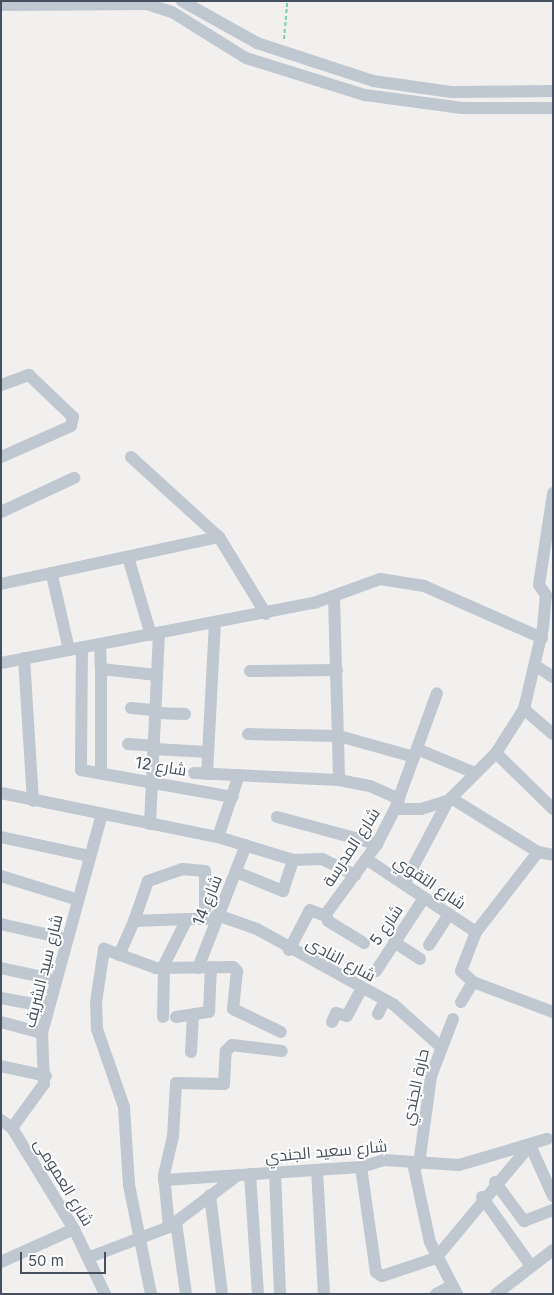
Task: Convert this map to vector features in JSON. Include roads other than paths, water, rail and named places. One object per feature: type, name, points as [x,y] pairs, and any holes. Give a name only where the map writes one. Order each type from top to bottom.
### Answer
[{"type":"street","points":[[182,1],[281,54],[373,81],[417,88],[553,91]]},
{"type":"street","points":[[1,5],[147,4],[172,12],[246,58],[365,95],[462,108],[553,108]]},
{"type":"street","points":[[1,385],[29,375],[73,417],[72,426],[1,457]]},
{"type":"street","points":[[131,457],[219,537],[266,614]]},
{"type":"street","points":[[1,512],[74,478]]},
{"type":"street","points":[[404,884],[450,799],[496,753],[524,709],[536,666],[549,593],[539,585],[553,493]]},
{"type":"street","points":[[1,584],[219,537]]},
{"type":"street","points":[[128,557],[155,634],[158,675],[150,824]]},
{"type":"street","points":[[52,574],[69,650]]},
{"type":"street","points":[[1,663],[266,614],[334,597],[380,579],[408,581],[542,638]]},
{"type":"street","points":[[334,597],[339,780]]},
{"type":"street","points":[[207,774],[215,624]]},
{"type":"street","points":[[100,644],[101,774]]},
{"type":"street","name":"شارع 12","points":[[82,647],[81,770],[152,781],[233,797]]},
{"type":"street","points":[[24,658],[33,801]]},
{"type":"street","points":[[536,666],[553,677]]},
{"type":"street","points":[[101,669],[158,675]]},
{"type":"street","points":[[250,671],[337,670]]},
{"type":"street","name":"شارع المدرسة","points":[[326,916],[377,844],[397,804],[438,693]]},
{"type":"street","points":[[131,708],[185,714]]},
{"type":"street","points":[[524,709],[553,734]]},
{"type":"street","points":[[248,734],[339,736],[416,753],[475,773]]},
{"type":"street","points":[[128,744],[208,752]]},
{"type":"street","points":[[496,753],[553,809]]},
{"type":"street","points":[[194,773],[339,780],[370,786],[397,804],[421,809],[450,799]]},
{"type":"street","points":[[218,837],[239,775]]},
{"type":"street","points":[[1,793],[218,837],[294,860],[322,859],[355,875]]},
{"type":"street","points":[[450,799],[538,852],[553,855]]},
{"type":"street","name":"شارع سيد الشريف","points":[[46,1076],[42,1033],[102,814]]},
{"type":"street","points":[[277,817],[377,844]]},
{"type":"street","points":[[1,837],[90,856]]},
{"type":"street","name":"شارع 14","points":[[193,1015],[209,1012],[204,967],[217,915],[246,845]]},
{"type":"street","points":[[538,852],[476,932],[461,971],[473,982],[553,1012]]},
{"type":"street","name":"شارع التقوي","points":[[366,859],[476,932]]},
{"type":"street","points":[[236,872],[283,891],[294,860]]},
{"type":"street","points":[[119,955],[134,921],[148,881],[170,872],[203,869],[205,919],[134,921]]},
{"type":"street","points":[[1,876],[78,900]]},
{"type":"street","name":"شارع 5","points":[[376,971],[424,898]]},
{"type":"street","points":[[289,950],[310,910],[326,916],[364,943]]},
{"type":"street","points":[[428,945],[449,914]]},
{"type":"street","name":"شارع النادى","points":[[217,915],[257,929],[289,950],[385,1000],[440,1046]]},
{"type":"street","points":[[187,919],[163,969],[169,1017],[193,1015],[191,1052]]},
{"type":"street","points":[[1,924],[67,938]]},
{"type":"street","points":[[394,942],[420,959]]},
{"type":"street","points":[[151,1294],[129,1185],[124,1108],[97,1029],[96,1002],[104,949],[163,969],[232,968],[237,971],[232,1009],[281,1032]]},
{"type":"street","points":[[1,968],[56,980]]},
{"type":"street","points":[[461,1002],[473,982]]},
{"type":"street","points":[[332,1022],[336,1013],[347,1016],[362,988]]},
{"type":"street","points":[[1,998],[48,1007]]},
{"type":"street","points":[[378,1014],[385,1000]]},
{"type":"street","name":"حارة الجندي","points":[[453,1019],[440,1046],[431,1076],[416,1164],[422,1214],[436,1258],[454,1290]]},
{"type":"street","points":[[1,1022],[42,1033]]},
{"type":"street","points":[[186,1294],[164,1180],[173,1137],[176,1083],[224,1084],[226,1051],[232,1045],[282,1051]]},
{"type":"street","points":[[1,1066],[46,1076],[40,1093],[12,1128]]},
{"type":"street","name":"شارع العمومى","points":[[1,1120],[12,1128],[74,1229],[90,1257],[105,1294]]},
{"type":"street","name":"شارع سعيد الجندي","points":[[164,1180],[361,1167],[384,1160],[416,1164],[459,1165],[530,1145],[551,1137]]},
{"type":"street","points":[[361,1167],[377,1274],[436,1258],[494,1182],[530,1145],[553,1196]]},
{"type":"street","points":[[317,1170],[324,1294]]},
{"type":"street","points":[[275,1173],[280,1294]]},
{"type":"street","points":[[90,1257],[141,1239],[172,1224],[210,1195],[244,1175],[258,1294]]},
{"type":"street","points":[[494,1182],[524,1221],[553,1210]]},
{"type":"street","points":[[210,1195],[222,1294]]},
{"type":"street","points":[[482,1197],[531,1266]]},
{"type":"street","points":[[1,1262],[74,1229]]},
{"type":"street","points":[[496,1294],[553,1250]]},
{"type":"street","points":[[436,1294],[454,1290]]}]
